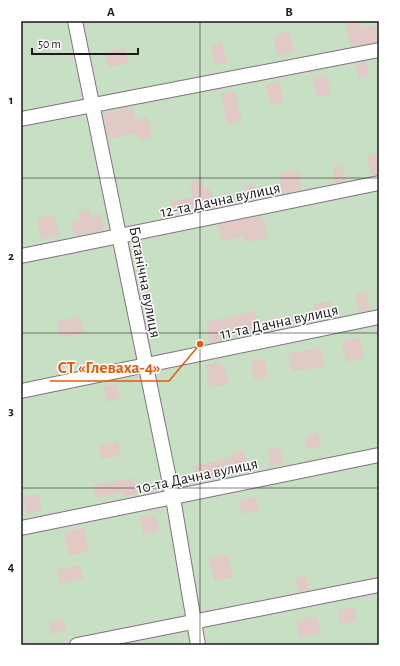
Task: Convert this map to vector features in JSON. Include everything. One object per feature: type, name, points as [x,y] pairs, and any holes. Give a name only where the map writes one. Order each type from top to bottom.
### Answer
[{"type":"street","name":"Ботанічна вулиця","points":[[75,21],[120,236],[144,366],[173,498],[198,645]]},
{"type":"street","points":[[21,119],[92,104],[379,50]]},
{"type":"street","name":"12-та Дачна вулиця","points":[[21,256],[379,183]]},
{"type":"street","name":"11-та Дачна вулиця","points":[[21,391],[379,318]]},
{"type":"street","name":"10-та Дачна вулиця","points":[[21,528],[379,455]]},
{"type":"street","points":[[77,645],[379,585]]},
{"type":"green space","points":[[21,21],[379,21],[379,645],[21,645]]},
{"type":"building","points":[[345,21],[360,21],[361,28],[379,25],[379,42],[351,47]]},
{"type":"building","points":[[289,31],[294,52],[278,56],[273,36]]},
{"type":"building","points":[[222,42],[227,63],[215,65],[211,45]]},
{"type":"building","points":[[125,48],[128,63],[108,67],[104,52]]},
{"type":"building","points":[[366,61],[369,76],[358,78],[355,63]]},
{"type":"building","points":[[327,75],[331,95],[317,98],[312,78]]},
{"type":"building","points":[[279,81],[283,102],[270,105],[266,84]]},
{"type":"building","points":[[235,91],[242,122],[227,124],[221,94]]},
{"type":"building","points":[[132,106],[135,120],[148,117],[152,138],[139,140],[137,133],[108,139],[103,114]]},
{"type":"building","points":[[379,153],[379,175],[371,176],[367,156]]},
{"type":"building","points":[[343,165],[346,181],[335,183],[332,167]]},
{"type":"building","points":[[298,170],[302,190],[283,194],[279,174]]},
{"type":"building","points":[[201,179],[203,189],[210,188],[214,206],[200,209],[199,207],[173,213],[170,202],[193,197],[190,182]]},
{"type":"building","points":[[255,184],[258,199],[246,201],[243,186]]},
{"type":"building","points":[[89,210],[90,216],[100,214],[104,230],[74,236],[71,222],[80,220],[78,212]]},
{"type":"building","points":[[55,215],[60,235],[41,239],[37,218]]},
{"type":"building","points":[[262,216],[268,238],[245,242],[244,236],[222,241],[218,224]]},
{"type":"building","points":[[367,292],[370,310],[359,312],[355,294]]},
{"type":"building","points":[[331,301],[334,316],[316,320],[313,304]]},
{"type":"building","points":[[255,311],[258,328],[224,335],[226,340],[210,343],[206,322]]},
{"type":"building","points":[[81,316],[84,333],[60,338],[57,321]]},
{"type":"building","points":[[283,316],[285,328],[268,331],[265,320]]},
{"type":"building","points":[[359,337],[364,358],[346,362],[342,341]]},
{"type":"building","points":[[320,347],[324,367],[292,371],[288,354]]},
{"type":"building","points":[[264,359],[268,377],[254,380],[251,361]]},
{"type":"building","points":[[221,362],[223,367],[225,366],[229,384],[210,388],[205,365]]},
{"type":"building","points":[[116,384],[120,399],[107,402],[104,386]]},
{"type":"building","points":[[318,433],[321,446],[308,449],[305,436]]},
{"type":"building","points":[[118,441],[121,455],[101,459],[99,445]]},
{"type":"building","points":[[280,448],[283,464],[271,467],[267,450]]},
{"type":"building","points":[[244,450],[249,471],[196,480],[193,466],[232,458],[231,453]]},
{"type":"building","points":[[134,478],[137,494],[123,497],[122,492],[96,498],[93,485]]},
{"type":"building","points":[[39,494],[42,510],[27,514],[23,497]]},
{"type":"building","points":[[256,497],[259,510],[242,514],[239,501]]},
{"type":"building","points":[[155,514],[159,531],[143,534],[140,517]]},
{"type":"building","points":[[84,528],[89,551],[69,556],[64,532]]},
{"type":"building","points":[[228,554],[233,577],[214,581],[209,558]]},
{"type":"building","points":[[80,565],[83,579],[60,584],[57,570]]},
{"type":"building","points":[[306,576],[309,590],[298,592],[295,578]]},
{"type":"building","points":[[354,607],[357,621],[340,624],[338,610]]},
{"type":"building","points":[[317,617],[321,634],[299,638],[296,621]]},
{"type":"building","points":[[64,619],[66,631],[51,634],[49,622]]},
{"type":"place","name":"СТ «Глеваха-4»","points":[[200,344]]}]
